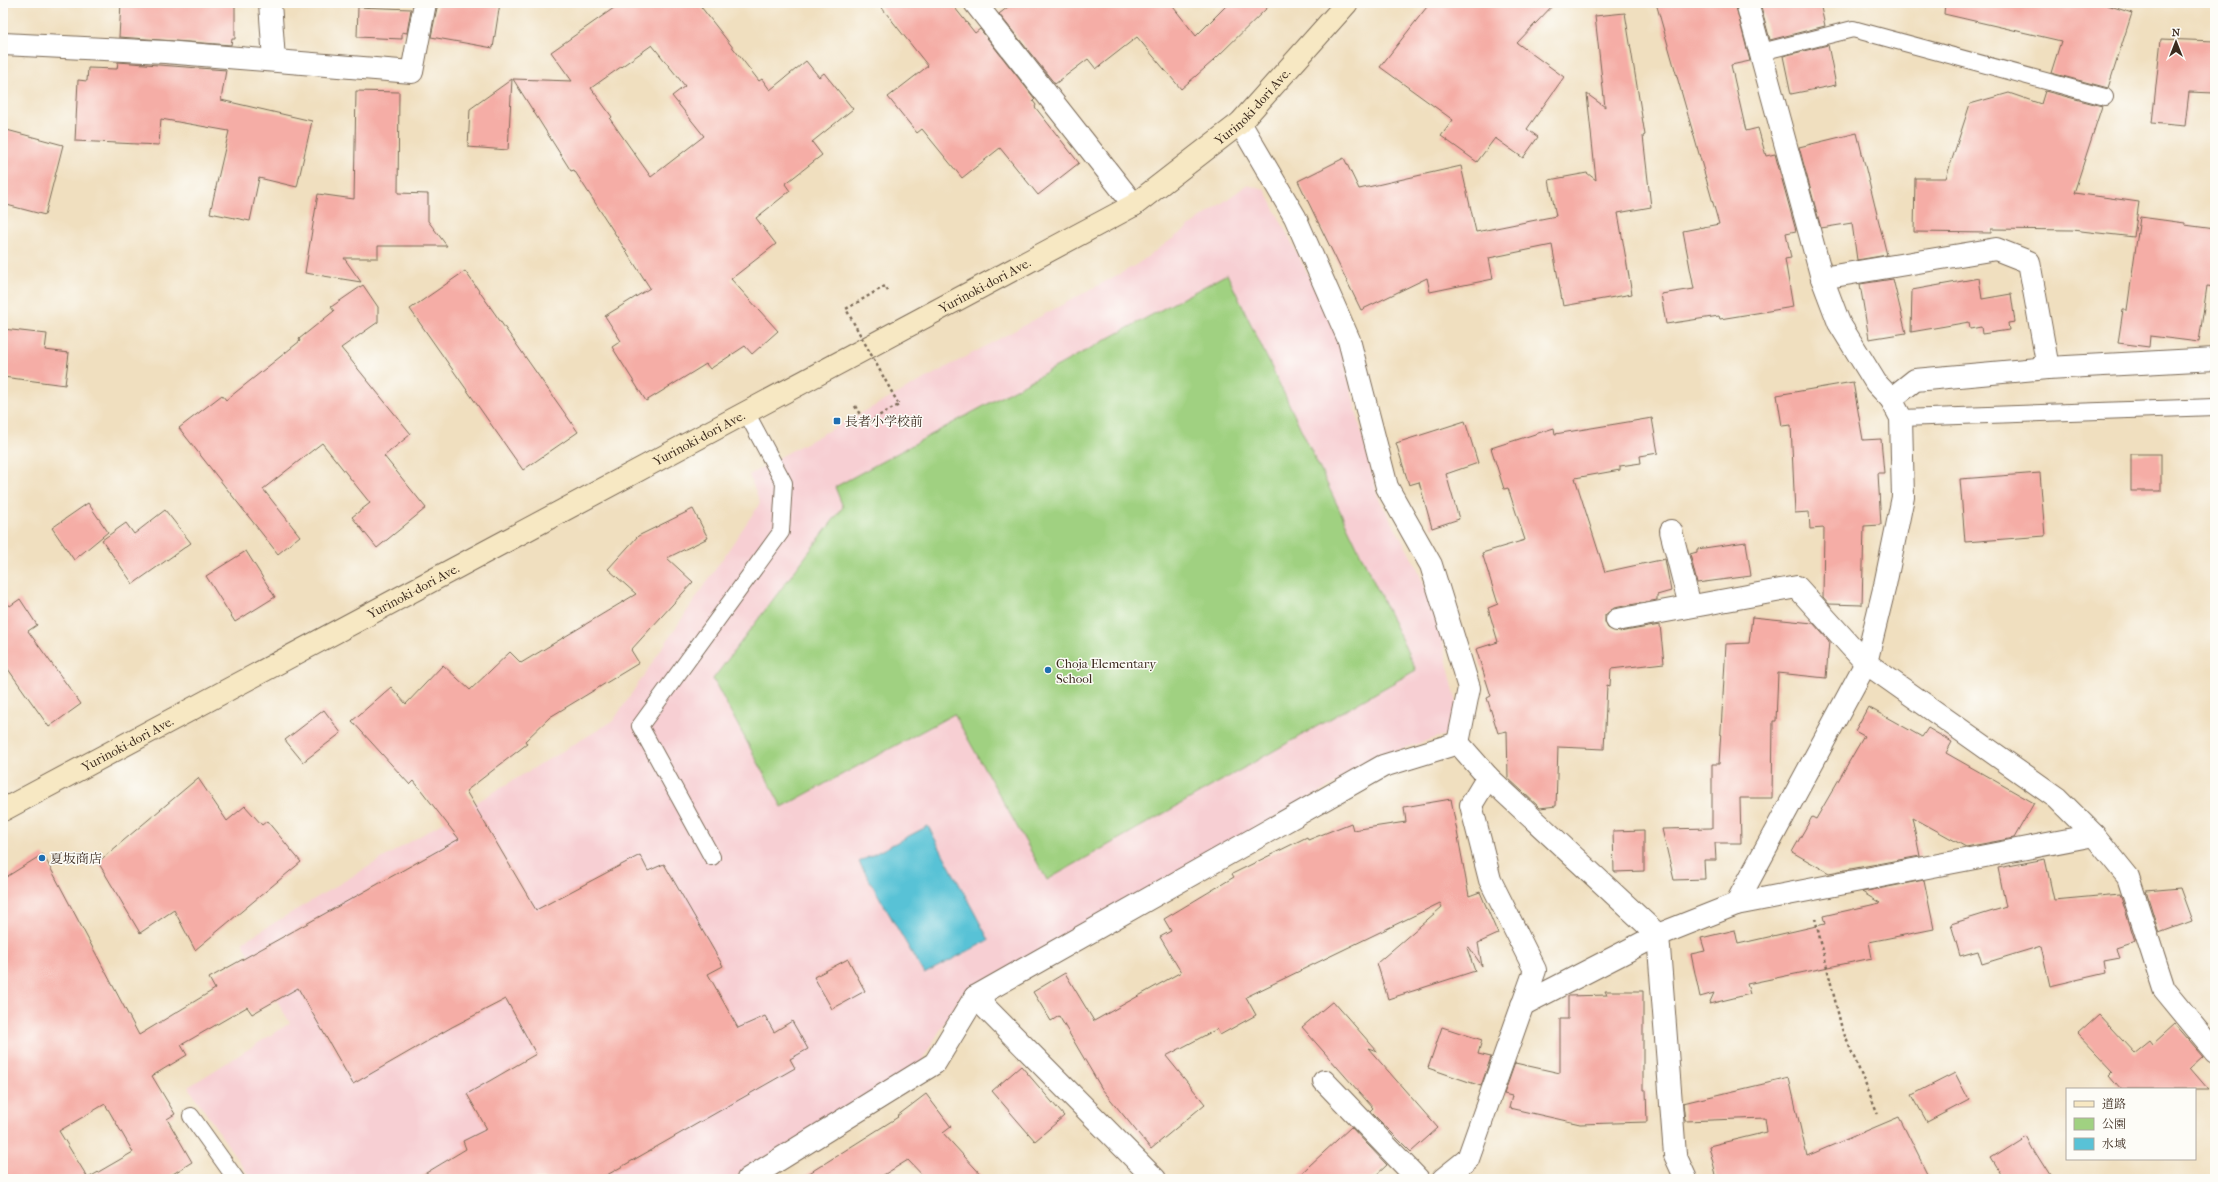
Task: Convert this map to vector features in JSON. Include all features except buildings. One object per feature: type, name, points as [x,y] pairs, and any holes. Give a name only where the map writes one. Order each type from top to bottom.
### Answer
[{"type":"street","points":[[270,3],[274,60]]},
{"type":"street","points":[[3,44],[165,52],[412,72],[425,3]]},
{"type":"street","points":[[975,3],[1134,205]]},
{"type":"street","name":"Yurinoki-dori Ave.","points":[[3,810],[1134,205],[1240,123],[1347,3]]},
{"type":"street","points":[[1736,904],[1866,663],[1885,585],[1903,497],[1901,418],[1891,398],[1876,383],[1839,323],[1822,278],[1747,3]]},
{"type":"street","points":[[1240,123],[1295,217],[1346,333],[1387,487],[1431,565],[1469,688],[1458,743]]},
{"type":"street","points":[[1822,278],[1996,249],[2029,262],[2048,368]]},
{"type":"street","points":[[1891,398],[1915,380],[2048,368],[2215,359]]},
{"type":"street","points":[[1671,531],[1690,606]]},
{"type":"street","points":[[1617,620],[1797,586],[1866,663],[2057,798],[2094,835],[2128,877],[2164,989],[2215,1051]]},
{"type":"street","points":[[1458,743],[1488,777],[1658,934],[1675,1155],[1686,1179]]},
{"type":"street","points":[[748,1179],[935,1063],[975,997],[1383,766],[1458,743]]},
{"type":"street","points":[[1443,1179],[1468,1159],[1534,970],[1490,880],[1472,805],[1488,777]]},
{"type":"street","points":[[1522,1005],[1658,934],[1736,904],[2094,835]]},
{"type":"street","points":[[975,997],[1155,1179]]},
{"type":"street","points":[[1324,1082],[1418,1179]]},
{"type":"lane","points":[[1761,52],[1853,29],[2104,97]]},
{"type":"lane","points":[[1901,418],[2215,407]]},
{"type":"lane","points":[[712,857],[640,726],[781,532],[784,483],[746,412]]},
{"type":"lane","points":[[191,1116],[236,1179]]},
{"type":"path","points":[[855,406],[865,423],[899,405],[846,309],[885,286],[889,293]]},
{"type":"path","points":[[1809,890],[1842,1029],[1878,1114]]},
{"type":"shaded area","name":"Choja Elementary School","points":[[1247,185],[1265,190],[1336,330],[1378,497],[1417,567],[1441,636],[1457,704],[1445,735],[1392,752],[962,994],[918,1067],[732,1179],[251,1179],[188,1087],[290,1023],[242,942],[613,721],[760,503],[749,475],[1136,265]]},
{"type":"green space","points":[[1227,274],[1416,670],[1047,880],[954,714],[782,807],[713,679],[843,507],[835,487]]},
{"type":"water","points":[[928,826],[989,940],[924,974],[859,862]]},
{"type":"place","name":"長者小学校前","points":[[837,421]]},
{"type":"place","name":"Choja Elementary School","points":[[1048,670]]},
{"type":"place","name":"夏坂商店","points":[[42,858]]}]
